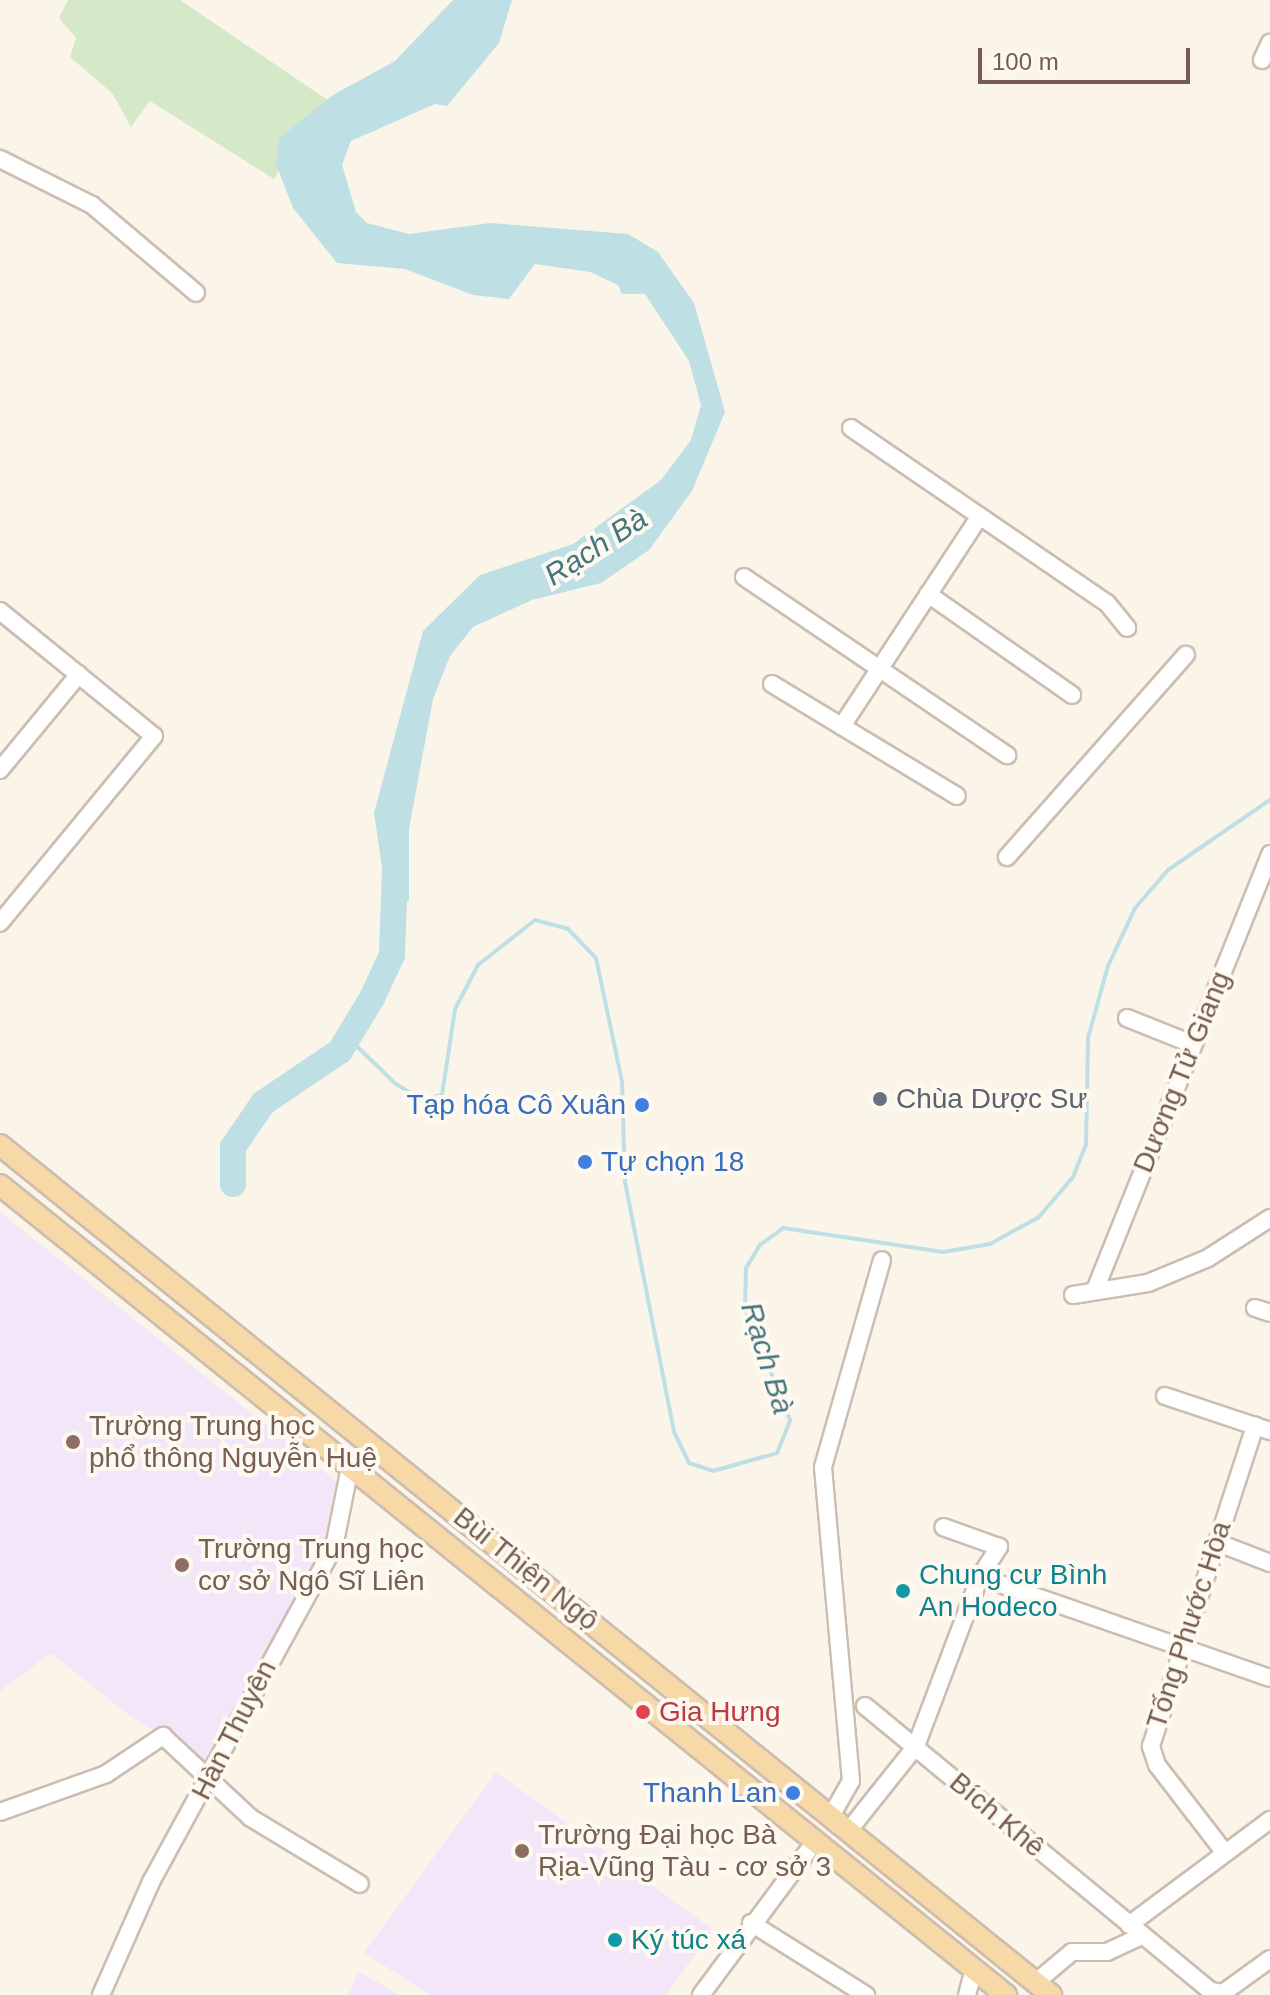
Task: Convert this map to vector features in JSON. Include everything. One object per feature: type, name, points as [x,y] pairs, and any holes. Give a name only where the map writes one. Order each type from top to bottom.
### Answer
[{"type":"main road","name":"Bùi Thiện Ngộ","points":[[0,1145],[1043,1989]]},
{"type":"main road","name":"Bùi Thiện Ngộ","points":[[0,1185],[351,1462],[1006,1995]]},
{"type":"main road","points":[[100,1264],[119,1239]]},
{"type":"main road","points":[[406,1508],[424,1487]]},
{"type":"main road","points":[[833,1853],[849,1830]]},
{"type":"street","points":[[1262,60],[1270,43]]},
{"type":"street","points":[[0,159],[92,205],[196,293]]},
{"type":"street","points":[[851,428],[1107,603],[1127,628]]},
{"type":"street","points":[[842,726],[980,516]]},
{"type":"street","points":[[744,577],[881,666],[1007,755]]},
{"type":"street","points":[[928,594],[1072,695]]},
{"type":"street","points":[[0,611],[154,736],[0,923]]},
{"type":"street","points":[[1007,857],[1186,655]]},
{"type":"street","points":[[0,770],[79,674]]},
{"type":"street","points":[[772,684],[957,796]]},
{"type":"street","name":"Dương Tử Giang","points":[[1095,1290],[1192,1044],[1267,874],[1270,854]]},
{"type":"street","points":[[1127,1018],[1192,1044]]},
{"type":"street","points":[[1073,1295],[1148,1283],[1208,1258],[1270,1218]]},
{"type":"street","points":[[831,1816],[851,1781],[823,1467],[882,1260]]},
{"type":"street","points":[[1165,1396],[1262,1428]]},
{"type":"street","name":"Tống Phước Hòa","points":[[1225,1853],[1157,1765],[1151,1746],[1216,1542],[1262,1428]]},
{"type":"street","name":"Hàn Thuyên","points":[[101,1995],[211,1774],[334,1547],[351,1462]]},
{"type":"street","points":[[849,1830],[916,1746],[980,1577],[999,1547],[943,1527]]},
{"type":"street","points":[[1216,1542],[1270,1563]]},
{"type":"street","points":[[980,1577],[1270,1678]]},
{"type":"street","name":"Bích Khê","points":[[865,1706],[1142,1936],[1223,1993],[1270,1959]]},
{"type":"street","points":[[0,1812],[106,1774],[163,1736],[211,1774],[251,1818],[360,1884]]},
{"type":"street","points":[[1129,1925],[1270,1820]]},
{"type":"street","points":[[701,1995],[751,1923],[816,1840]]},
{"type":"street","points":[[751,1923],[866,1995]]},
{"type":"street","points":[[1043,1989],[1072,1952],[1107,1952],[1142,1936]]},
{"type":"street","points":[[967,1995],[974,1969]]},
{"type":"shaded area","name":"Trường Trung học cơ sở Ngô Sĩ Liên","points":[[0,1212],[341,1485],[331,1536],[303,1593],[206,1762],[130,1716],[51,1653],[0,1691]]},
{"type":"shaded area","name":"Trường Đại học Bà Rịa-Vũng Tàu - cơ sở 3","points":[[496,1772],[714,1930],[665,1995],[431,1995],[364,1953]]},
{"type":"shaded area","points":[[358,1971],[400,1995],[349,1995]]},
{"type":"green space","points":[[68,0],[180,0],[338,107],[290,151],[274,179],[150,101],[131,127],[112,93],[70,57],[76,38],[59,18]]},
{"type":"water","points":[[453,0],[512,0],[499,43],[447,106],[435,104],[351,141],[342,165],[356,212],[367,223],[409,234],[490,223],[628,234],[658,252],[694,303],[725,412],[692,491],[649,550],[601,583],[532,600],[473,627],[450,656],[433,699],[409,829],[409,901],[387,901],[374,813],[423,631],[480,575],[573,544],[661,480],[691,440],[701,405],[689,361],[645,294],[622,294],[618,285],[590,272],[535,264],[509,299],[473,295],[405,269],[337,263],[293,208],[276,164],[279,138],[333,95],[395,61]]},
{"type":"waterway","name":"Rạch Bà","points":[[345,1035],[396,1084],[422,1100],[442,1095],[455,1009],[478,965],[535,920],[568,929],[596,958],[622,1081],[625,1182],[674,1432],[689,1463],[713,1471],[777,1453],[790,1420],[745,1309],[746,1268],[760,1245],[783,1228],[943,1252],[990,1244],[1039,1217],[1073,1177],[1086,1145],[1088,1038],[1108,966],[1135,908],[1168,870],[1270,800]]},
{"type":"waterway","name":"Rạch Bà","points":[[233,1184],[233,1147],[263,1103],[340,1051],[372,998],[392,955],[395,868]]},
{"type":"place","name":"Chùa Dược Sư","points":[[880,1099]]},
{"type":"place","name":"Tạp hóa Cô Xuân","points":[[642,1105]]},
{"type":"place","name":"Tự chọn 18","points":[[585,1162]]},
{"type":"place","name":"Trường Trung học phổ thông Nguyễn Huệ","points":[[73,1442]]},
{"type":"place","name":"Trường Trung học cơ sở Ngô Sĩ Liên","points":[[182,1565]]},
{"type":"place","name":"Chung cư Bình An Hodeco","points":[[903,1591]]},
{"type":"place","name":"Gia Hưng","points":[[643,1712]]},
{"type":"place","name":"Thanh Lan","points":[[793,1793]]},
{"type":"place","name":"Trường Đại học Bà Rịa-Vũng Tàu - cơ sở 3","points":[[522,1851]]},
{"type":"place","name":"Ký túc xá","points":[[615,1940]]}]
